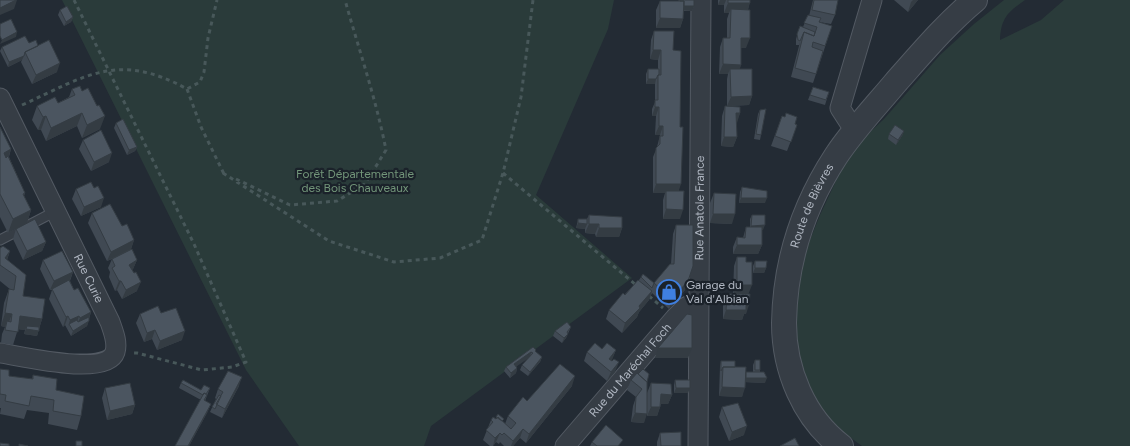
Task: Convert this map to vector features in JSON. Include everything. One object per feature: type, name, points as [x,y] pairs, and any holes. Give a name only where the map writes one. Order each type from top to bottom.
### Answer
[{"type":"street","name":"Rue Anatole France","points":[[698,446],[701,0]]},
{"type":"street","points":[[857,128],[849,122],[840,108],[872,0]]},
{"type":"street","name":"Route de Bièvres","points":[[841,446],[834,441],[812,416],[795,386],[786,353],[784,337],[785,300],[790,261],[802,221],[836,155],[857,128],[942,30],[975,0]]},
{"type":"street","name":"Rue Curie","points":[[3,105],[110,322],[116,338],[115,352]]},
{"type":"street","name":"Rue du Maréchal Foch","points":[[565,446],[674,318],[686,307],[700,300]]},
{"type":"street","points":[[0,353],[80,365],[108,361],[115,352]]},
{"type":"lane","points":[[0,240],[56,211]]},
{"type":"path","points":[[74,0],[194,244],[246,362],[232,367],[202,370],[137,353],[115,352]]},
{"type":"path","points":[[187,89],[200,82],[204,72],[208,38],[217,0]]},
{"type":"path","points":[[223,173],[290,205],[337,200],[365,184],[386,150],[345,0]]},
{"type":"path","points":[[3,105],[86,75],[109,70],[137,70],[155,74],[187,89],[201,127],[223,173],[329,240],[394,262],[440,258],[482,240],[503,173],[521,97],[533,0]]},
{"type":"path","points":[[503,173],[637,286]]},
{"type":"path","points":[[644,292],[674,318]]},
{"type":"green space","name":"Forêt Départementale des Bois Chauveaux","points":[[62,0],[614,0],[608,29],[536,195],[632,278],[431,426],[424,446],[299,446],[246,370]]},
{"type":"green space","points":[[1004,0],[1025,0],[1006,16],[1000,40],[1041,20],[1064,0],[1130,0],[1130,446],[862,446],[833,425],[812,398],[794,347],[794,300],[806,250],[850,151],[884,119],[940,55]]},
{"type":"building","points":[[0,0],[16,0],[0,8]]},
{"type":"building","points":[[680,0],[694,0],[694,6],[684,6],[684,1]]},
{"type":"building","points":[[728,0],[750,0],[750,3],[728,3]]},
{"type":"building","points":[[814,0],[838,0],[835,15],[812,10]]},
{"type":"building","points":[[660,1],[684,1],[683,19],[660,18]]},
{"type":"building","points":[[67,6],[73,17],[66,22],[60,10]]},
{"type":"building","points":[[731,9],[750,10],[750,38],[741,38],[741,65],[723,64],[723,38],[730,38]]},
{"type":"building","points":[[808,15],[821,18],[819,22],[832,26],[825,46],[813,42],[812,47],[823,51],[816,74],[795,68],[804,32],[814,36],[817,27],[804,23]]},
{"type":"building","points":[[11,19],[17,32],[2,40],[0,24]]},
{"type":"building","points":[[800,26],[815,32],[814,36],[804,32],[800,41],[798,40],[797,34]]},
{"type":"building","points":[[654,31],[674,31],[673,50],[681,51],[680,127],[683,127],[681,184],[656,184],[656,148],[660,144],[660,136],[663,136],[663,126],[659,126],[659,107],[655,107],[655,100],[658,100],[658,75],[661,75],[661,50],[653,50]]},
{"type":"building","points":[[25,36],[29,43],[36,40],[38,46],[25,52],[24,56],[9,62],[2,47]]},
{"type":"building","points":[[49,40],[60,63],[36,75],[25,52]]},
{"type":"building","points":[[648,69],[659,69],[659,75],[656,79],[648,79]]},
{"type":"building","points":[[730,69],[752,69],[752,96],[731,97]]},
{"type":"building","points":[[80,86],[82,91],[88,88],[97,106],[99,105],[105,116],[87,125],[82,113],[51,128],[46,116],[43,117],[37,106],[55,97],[58,103],[75,95],[72,89]]},
{"type":"building","points":[[813,87],[829,92],[826,100],[810,95]]},
{"type":"building","points":[[725,106],[740,107],[740,113],[736,113],[737,137],[724,137]]},
{"type":"building","points":[[766,109],[761,135],[756,134],[760,110]]},
{"type":"building","points":[[786,113],[797,117],[795,124],[797,125],[791,142],[775,136],[782,116],[785,117]]},
{"type":"building","points":[[123,119],[137,147],[129,150],[116,123]]},
{"type":"building","points":[[895,125],[904,131],[898,140],[889,134]]},
{"type":"building","points":[[0,127],[11,149],[4,153],[6,158],[8,156],[31,210],[13,219],[0,194]]},
{"type":"building","points":[[101,130],[112,153],[94,162],[83,140]]},
{"type":"building","points":[[91,182],[94,188],[98,186],[104,198],[84,207],[76,189]]},
{"type":"building","points":[[742,187],[767,191],[767,198],[741,198]]},
{"type":"building","points":[[666,191],[684,191],[683,210],[666,209]]},
{"type":"building","points":[[714,193],[736,194],[735,214],[713,214]]},
{"type":"building","points":[[110,204],[122,226],[127,224],[134,240],[111,252],[92,213]]},
{"type":"building","points":[[589,215],[622,217],[622,228],[599,228],[599,224],[589,224]]},
{"type":"building","points":[[752,215],[765,215],[765,225],[751,226]]},
{"type":"building","points":[[35,219],[46,242],[27,251],[16,229]]},
{"type":"building","points":[[578,219],[587,219],[587,224],[578,223]]},
{"type":"building","points":[[676,225],[693,225],[693,266],[688,281],[672,299],[654,283],[670,264],[674,264]]},
{"type":"building","points":[[746,227],[762,227],[762,245],[737,245],[737,237],[745,238]]},
{"type":"building","points":[[3,246],[10,251],[5,258],[26,275],[23,296],[45,299],[42,319],[20,316],[18,332],[5,330],[7,321],[11,322],[12,314],[5,313],[9,289],[14,290],[16,276],[0,265],[0,248]]},
{"type":"building","points":[[132,249],[137,260],[129,265],[134,273],[136,272],[141,282],[126,290],[112,268],[115,266],[112,259]]},
{"type":"building","points":[[62,251],[73,272],[54,281],[43,260]]},
{"type":"building","points":[[737,257],[746,257],[746,262],[752,262],[752,285],[737,285]]},
{"type":"building","points":[[755,261],[767,261],[766,268],[755,268]]},
{"type":"building","points":[[643,274],[654,283],[652,288],[641,277]]},
{"type":"building","points":[[69,280],[74,290],[78,288],[91,312],[80,318],[79,316],[70,320],[68,316],[66,317],[52,289]]},
{"type":"building","points":[[638,280],[652,291],[639,306],[640,308],[625,323],[609,310],[623,293],[625,295]]},
{"type":"building","points":[[727,294],[750,294],[749,305],[746,305],[746,310],[726,310]]},
{"type":"building","points":[[158,306],[161,313],[176,308],[185,331],[160,341],[155,330],[147,333],[140,314]]},
{"type":"building","points":[[687,314],[692,315],[692,348],[658,348]]},
{"type":"building","points":[[89,317],[89,321],[73,331],[69,324]]},
{"type":"building","points":[[567,322],[571,327],[564,338],[555,331]]},
{"type":"building","points":[[27,326],[39,327],[39,331],[26,329]]},
{"type":"building","points":[[595,343],[602,349],[607,343],[616,350],[609,359],[619,362],[611,372],[587,352]]},
{"type":"building","points":[[533,347],[542,357],[530,372],[522,365],[533,353],[531,352],[514,364],[517,368],[511,373],[506,367]]},
{"type":"building","points":[[755,360],[760,360],[760,370],[755,370]]},
{"type":"building","points":[[721,361],[735,361],[735,367],[723,367],[721,371]]},
{"type":"building","points":[[560,364],[575,376],[529,434],[523,429],[513,441],[504,433],[502,435],[500,433],[495,438],[486,430],[493,422],[491,420],[493,417],[496,419],[498,417],[511,429],[516,423],[508,416],[523,397],[527,401]]},
{"type":"building","points":[[723,367],[746,367],[745,388],[722,387]]},
{"type":"building","points":[[0,369],[9,370],[9,376],[33,379],[33,375],[57,379],[56,390],[84,396],[81,416],[53,411],[54,400],[31,396],[29,406],[5,401],[6,395],[0,394]]},
{"type":"building","points":[[643,369],[649,374],[647,382],[638,374]]},
{"type":"building","points":[[228,371],[242,377],[225,409],[216,404],[223,392],[218,389]]},
{"type":"building","points":[[746,372],[764,372],[767,378],[746,378]]},
{"type":"building","points":[[637,373],[647,382],[647,414],[635,413],[636,397],[642,389],[631,380]]},
{"type":"building","points":[[183,380],[201,390],[204,385],[210,388],[203,395],[181,383]]},
{"type":"building","points":[[675,380],[690,380],[690,388],[676,388]]},
{"type":"building","points":[[130,383],[135,405],[110,411],[105,388]]},
{"type":"building","points":[[651,383],[671,384],[672,395],[661,394],[660,407],[651,407]]},
{"type":"building","points":[[204,393],[207,395],[204,400],[211,404],[188,446],[175,446]]},
{"type":"building","points":[[219,395],[221,396],[215,409],[212,407]]},
{"type":"building","points":[[738,403],[747,426],[732,432],[722,407]]},
{"type":"building","points":[[498,414],[504,419],[502,421],[496,417]]},
{"type":"building","points":[[606,425],[623,440],[618,446],[597,446],[592,442]]},
{"type":"building","points":[[681,432],[681,446],[661,446],[660,433]]},
{"type":"building","points":[[795,438],[799,446],[780,446]]},
{"type":"building","points":[[76,441],[82,441],[82,446],[76,446]]},
{"type":"building","points":[[0,443],[9,444],[9,446],[0,446]]},
{"type":"place","name":"Garage du Val d'Albian","points":[[669,292]]}]
